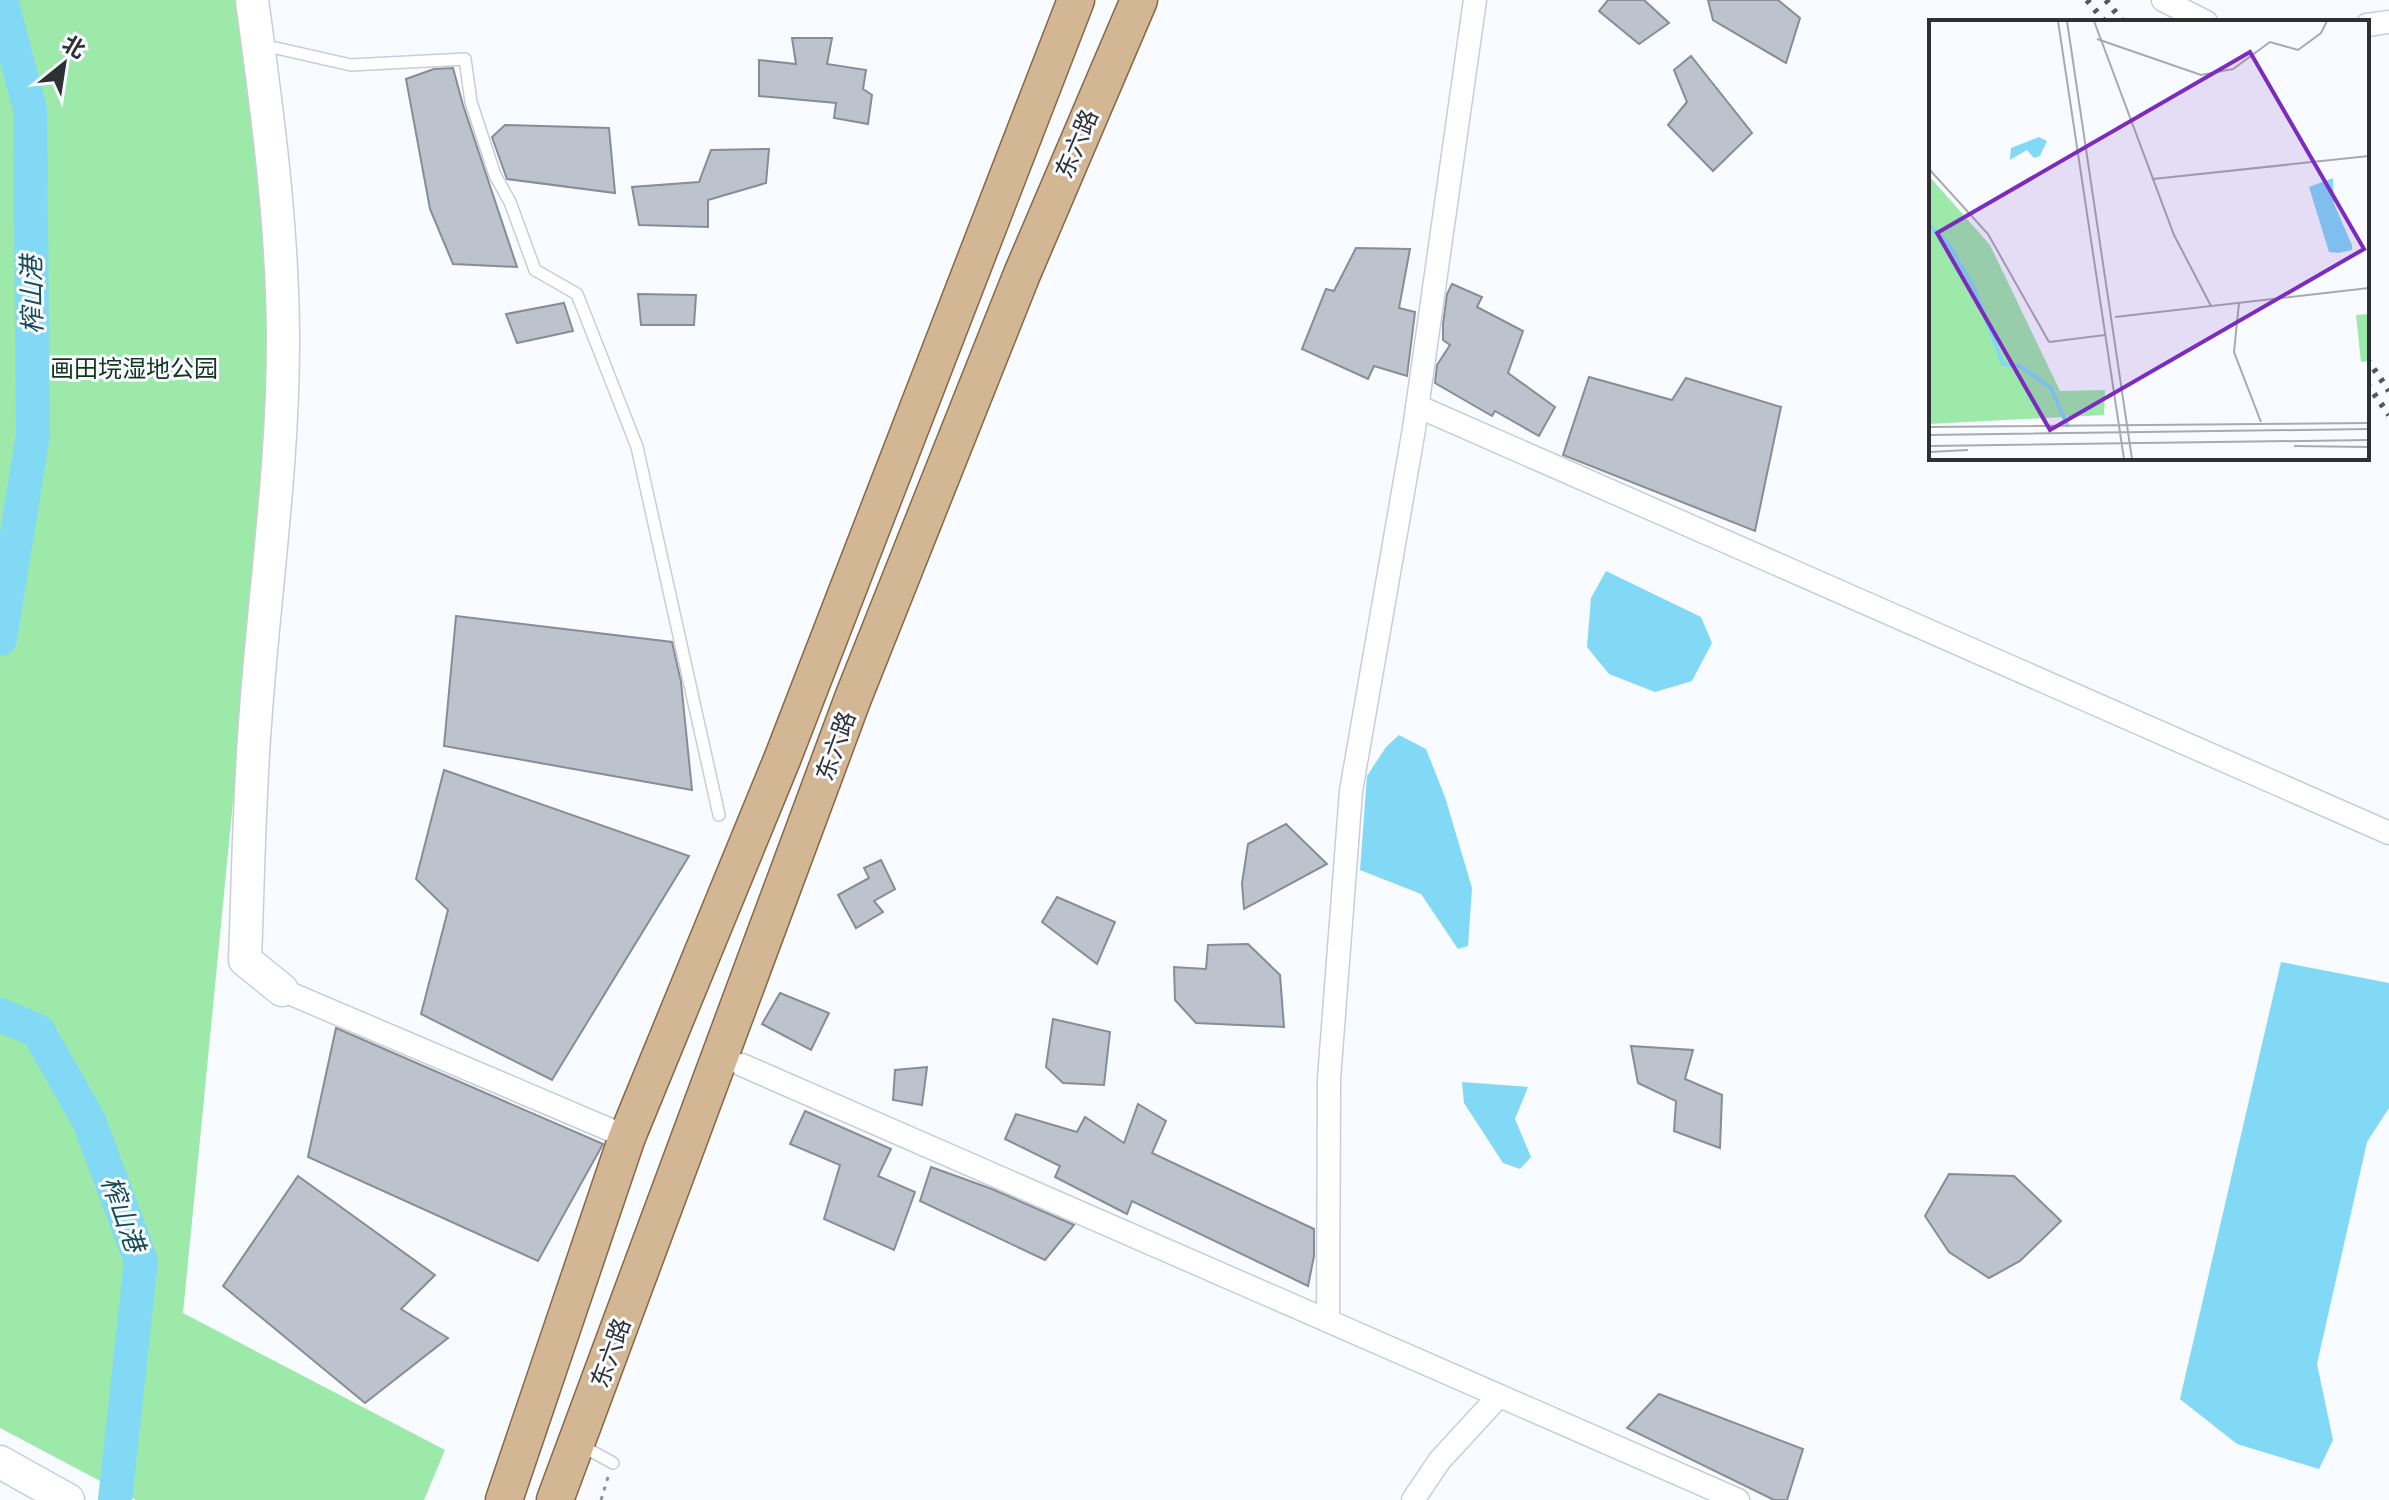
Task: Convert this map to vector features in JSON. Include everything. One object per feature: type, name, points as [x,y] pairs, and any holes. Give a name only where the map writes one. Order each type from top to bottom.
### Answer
[{"type":"main road","points":[[252,0],[278,230],[283,332],[278,481],[255,726],[245,960],[282,990]]},
{"type":"main road","points":[[269,0],[290,174],[299,336],[294,482],[271,729],[261,951],[282,990]]},
{"type":"main road","name":"东六路","points":[[504,1500],[627,1137],[783,757],[1076,0]]},
{"type":"main road","name":"东六路","points":[[555,1500],[853,698],[1022,274],[1139,0]]},
{"type":"main road","points":[[0,1462],[68,1500]]},
{"type":"street","points":[[1328,1321],[1329,1079],[1351,791],[1417,406],[1475,0]]},
{"type":"street","points":[[2163,0],[2202,20]]},
{"type":"street","points":[[2369,25],[2389,22]]},
{"type":"street","points":[[1417,406],[2389,833]]},
{"type":"street","points":[[282,990],[627,1137]]},
{"type":"street","points":[[742,1065],[1738,1500]]},
{"type":"street","points":[[1413,1500],[1440,1460],[1499,1396]]},
{"type":"lane","points":[[276,48],[351,65],[465,59],[471,102],[495,175],[510,202],[535,270],[577,294],[637,447],[719,815]]},
{"type":"lane","points":[[578,1443],[613,1463]]},
{"type":"path","points":[[601,1500],[613,1463]]},
{"type":"green space","name":"画田垸湿地公园","points":[[0,0],[237,0],[258,156],[266,249],[268,362],[265,475],[183,1313],[445,1450],[424,1500],[136,1500],[0,1428]]},
{"type":"water","points":[[1606,571],[1701,617],[1712,643],[1692,681],[1655,692],[1609,674],[1587,647],[1591,598]]},
{"type":"water","points":[[1399,735],[1426,749],[1445,797],[1472,888],[1468,946],[1458,949],[1421,894],[1360,870],[1367,776],[1386,747]]},
{"type":"water","points":[[2281,962],[2389,983],[2389,1108],[2367,1142],[2317,1364],[2333,1440],[2319,1469],[2237,1444],[2180,1399]]},
{"type":"water","points":[[1462,1082],[1528,1087],[1515,1119],[1531,1157],[1520,1169],[1503,1163],[1464,1103]]},
{"type":"building","points":[[1608,0],[1644,0],[1669,23],[1639,44],[1599,11]]},
{"type":"building","points":[[1708,0],[1778,0],[1800,18],[1786,63],[1713,20]]},
{"type":"building","points":[[792,38],[832,38],[827,64],[866,70],[863,89],[872,95],[868,124],[834,118],[836,103],[759,96],[759,60],[796,64]]},
{"type":"building","points":[[1691,56],[1752,133],[1713,171],[1668,125],[1687,102],[1674,70]]},
{"type":"building","points":[[453,68],[517,267],[453,264],[430,209],[406,79],[434,69]]},
{"type":"building","points":[[505,125],[609,128],[615,193],[507,179],[492,137]]},
{"type":"building","points":[[769,149],[766,183],[708,200],[708,227],[639,225],[632,187],[699,182],[711,150]]},
{"type":"building","points":[[1356,248],[1410,249],[1399,308],[1415,312],[1407,376],[1374,366],[1368,379],[1302,349],[1326,289],[1334,291]]},
{"type":"building","points":[[1452,284],[1482,297],[1477,307],[1523,331],[1508,373],[1555,407],[1539,436],[1495,411],[1492,416],[1435,383],[1437,365],[1450,345],[1443,340],[1443,324],[1447,294]]},
{"type":"building","points":[[638,294],[696,295],[694,325],[641,325]]},
{"type":"building","points":[[564,303],[573,331],[517,343],[506,314]]},
{"type":"building","points":[[1589,377],[1672,400],[1686,378],[1781,407],[1755,531],[1563,455]]},
{"type":"building","points":[[456,616],[672,642],[681,682],[692,790],[444,746]]},
{"type":"building","points":[[444,770],[689,856],[552,1080],[421,1014],[448,910],[416,879]]},
{"type":"building","points":[[1286,824],[1327,864],[1244,909],[1242,883],[1248,844]]},
{"type":"building","points":[[881,860],[895,889],[874,901],[883,912],[856,928],[838,895],[869,878],[864,868]]},
{"type":"building","points":[[1057,897],[1115,922],[1097,964],[1042,922]]},
{"type":"building","points":[[1248,944],[1280,975],[1284,1027],[1196,1023],[1175,1000],[1174,967],[1206,969],[1208,945]]},
{"type":"building","points":[[780,993],[829,1013],[811,1050],[762,1024]]},
{"type":"building","points":[[1053,1019],[1110,1032],[1104,1085],[1063,1083],[1046,1067]]},
{"type":"building","points":[[336,1028],[603,1144],[538,1261],[308,1157]]},
{"type":"building","points":[[1631,1046],[1693,1050],[1685,1079],[1722,1095],[1720,1148],[1674,1131],[1676,1101],[1638,1083]]},
{"type":"building","points":[[927,1067],[922,1105],[893,1100],[895,1070]]},
{"type":"building","points":[[1138,1104],[1166,1121],[1152,1153],[1314,1229],[1314,1256],[1308,1286],[1132,1201],[1127,1214],[1055,1177],[1060,1166],[1005,1139],[1016,1114],[1077,1132],[1085,1117],[1124,1143]]},
{"type":"building","points":[[805,1111],[891,1149],[878,1176],[915,1192],[894,1250],[824,1219],[840,1165],[790,1144]]},
{"type":"building","points":[[931,1167],[992,1189],[1074,1225],[1045,1260],[920,1201]]},
{"type":"building","points":[[1949,1174],[2014,1176],[2061,1221],[2020,1261],[1989,1278],[1949,1252],[1925,1216]]},
{"type":"building","points":[[298,1176],[435,1275],[401,1309],[448,1338],[365,1403],[223,1286]]},
{"type":"building","points":[[1659,1394],[1803,1449],[1787,1500],[1774,1500],[1627,1428]]},
{"type":"waterway","name":"榨山港","points":[[0,639],[33,434],[30,109],[1,0]]},
{"type":"waterway","name":"榨山港","points":[[0,1015],[38,1031],[89,1121],[141,1261],[115,1500]]},
{"type":"railway","points":[[2087,0],[2103,20]]},
{"type":"railway","points":[[2106,0],[2121,20]]},
{"type":"railway","points":[[2369,362],[2389,391]]},
{"type":"railway","points":[[2369,387],[2389,415]]}]
